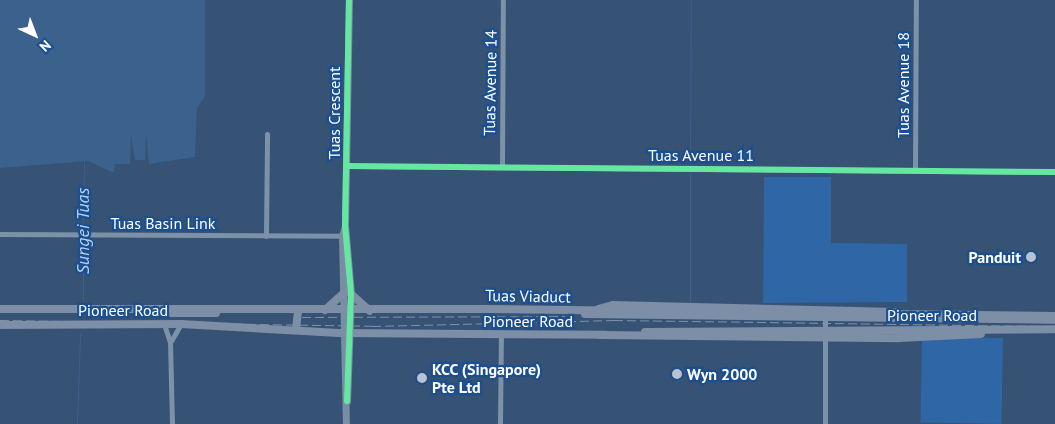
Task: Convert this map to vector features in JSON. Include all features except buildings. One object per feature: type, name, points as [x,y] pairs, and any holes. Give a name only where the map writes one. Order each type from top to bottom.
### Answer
[{"type":"main road","points":[[324,311],[348,293],[370,311]]},
{"type":"main road","points":[[594,310],[613,305],[876,308],[935,320]]},
{"type":"main road","name":"Pioneer Road","points":[[0,310],[370,311],[935,320],[1055,320]]},
{"type":"main road","name":"Tuas Viaduct","points":[[0,310],[594,310],[1055,316]]},
{"type":"main road","points":[[296,330],[298,312]]},
{"type":"main road","name":"Pioneer Road","points":[[0,325],[181,324],[347,333],[501,335],[600,335],[825,329],[1055,330]]},
{"type":"main road","points":[[600,335],[899,338],[1055,330]]},
{"type":"street","name":"Tuas Crescent","points":[[346,424],[348,293],[345,226],[348,0]]},
{"type":"street","name":"Tuas Avenue 14","points":[[502,167],[503,0]]},
{"type":"street","name":"Tuas Avenue 18","points":[[914,170],[916,0]]},
{"type":"street","points":[[266,236],[267,134]]},
{"type":"street","name":"Tuas Avenue 11","points":[[347,166],[1055,172]]},
{"type":"street","name":"Tuas Basin Link","points":[[0,234],[345,236]]},
{"type":"street","points":[[825,318],[825,424]]},
{"type":"street","points":[[164,324],[170,342],[172,424]]},
{"type":"street","points":[[170,342],[181,324]]},
{"type":"street","points":[[500,424],[501,335]]},
{"type":"shaded area","points":[[0,0],[205,0],[205,96],[197,108],[195,157],[149,164],[146,135],[145,160],[135,160],[131,135],[130,164],[115,164],[114,173],[88,161],[0,168]]},
{"type":"shaded area","points":[[764,177],[831,177],[831,243],[907,244],[907,302],[763,303]]},
{"type":"shaded area","points":[[922,337],[1003,338],[1001,424],[921,423]]},
{"type":"waterway","points":[[690,165],[691,0]]},
{"type":"waterway","name":"Sungei Tuas","points":[[83,233],[84,161]]},
{"type":"waterway","points":[[690,173],[690,302]]},
{"type":"waterway","name":"Sungei Tuas","points":[[83,237],[83,301]]},
{"type":"waterway","name":"Sungei Tuas","points":[[77,424],[80,334]]},
{"type":"railway","points":[[302,317],[565,316]]},
{"type":"railway","points":[[0,320],[372,326],[614,320],[1055,326]]},
{"type":"cycle path","points":[[347,401],[351,294],[345,226],[349,0]]},
{"type":"cycle path","points":[[347,166],[1055,172]]},
{"type":"place","name":"Panduit","points":[[1031,257]]},
{"type":"place","name":"Wyn 2000","points":[[677,374]]},
{"type":"place","name":"KCC (Singapore) Pte Ltd","points":[[422,378]]}]
